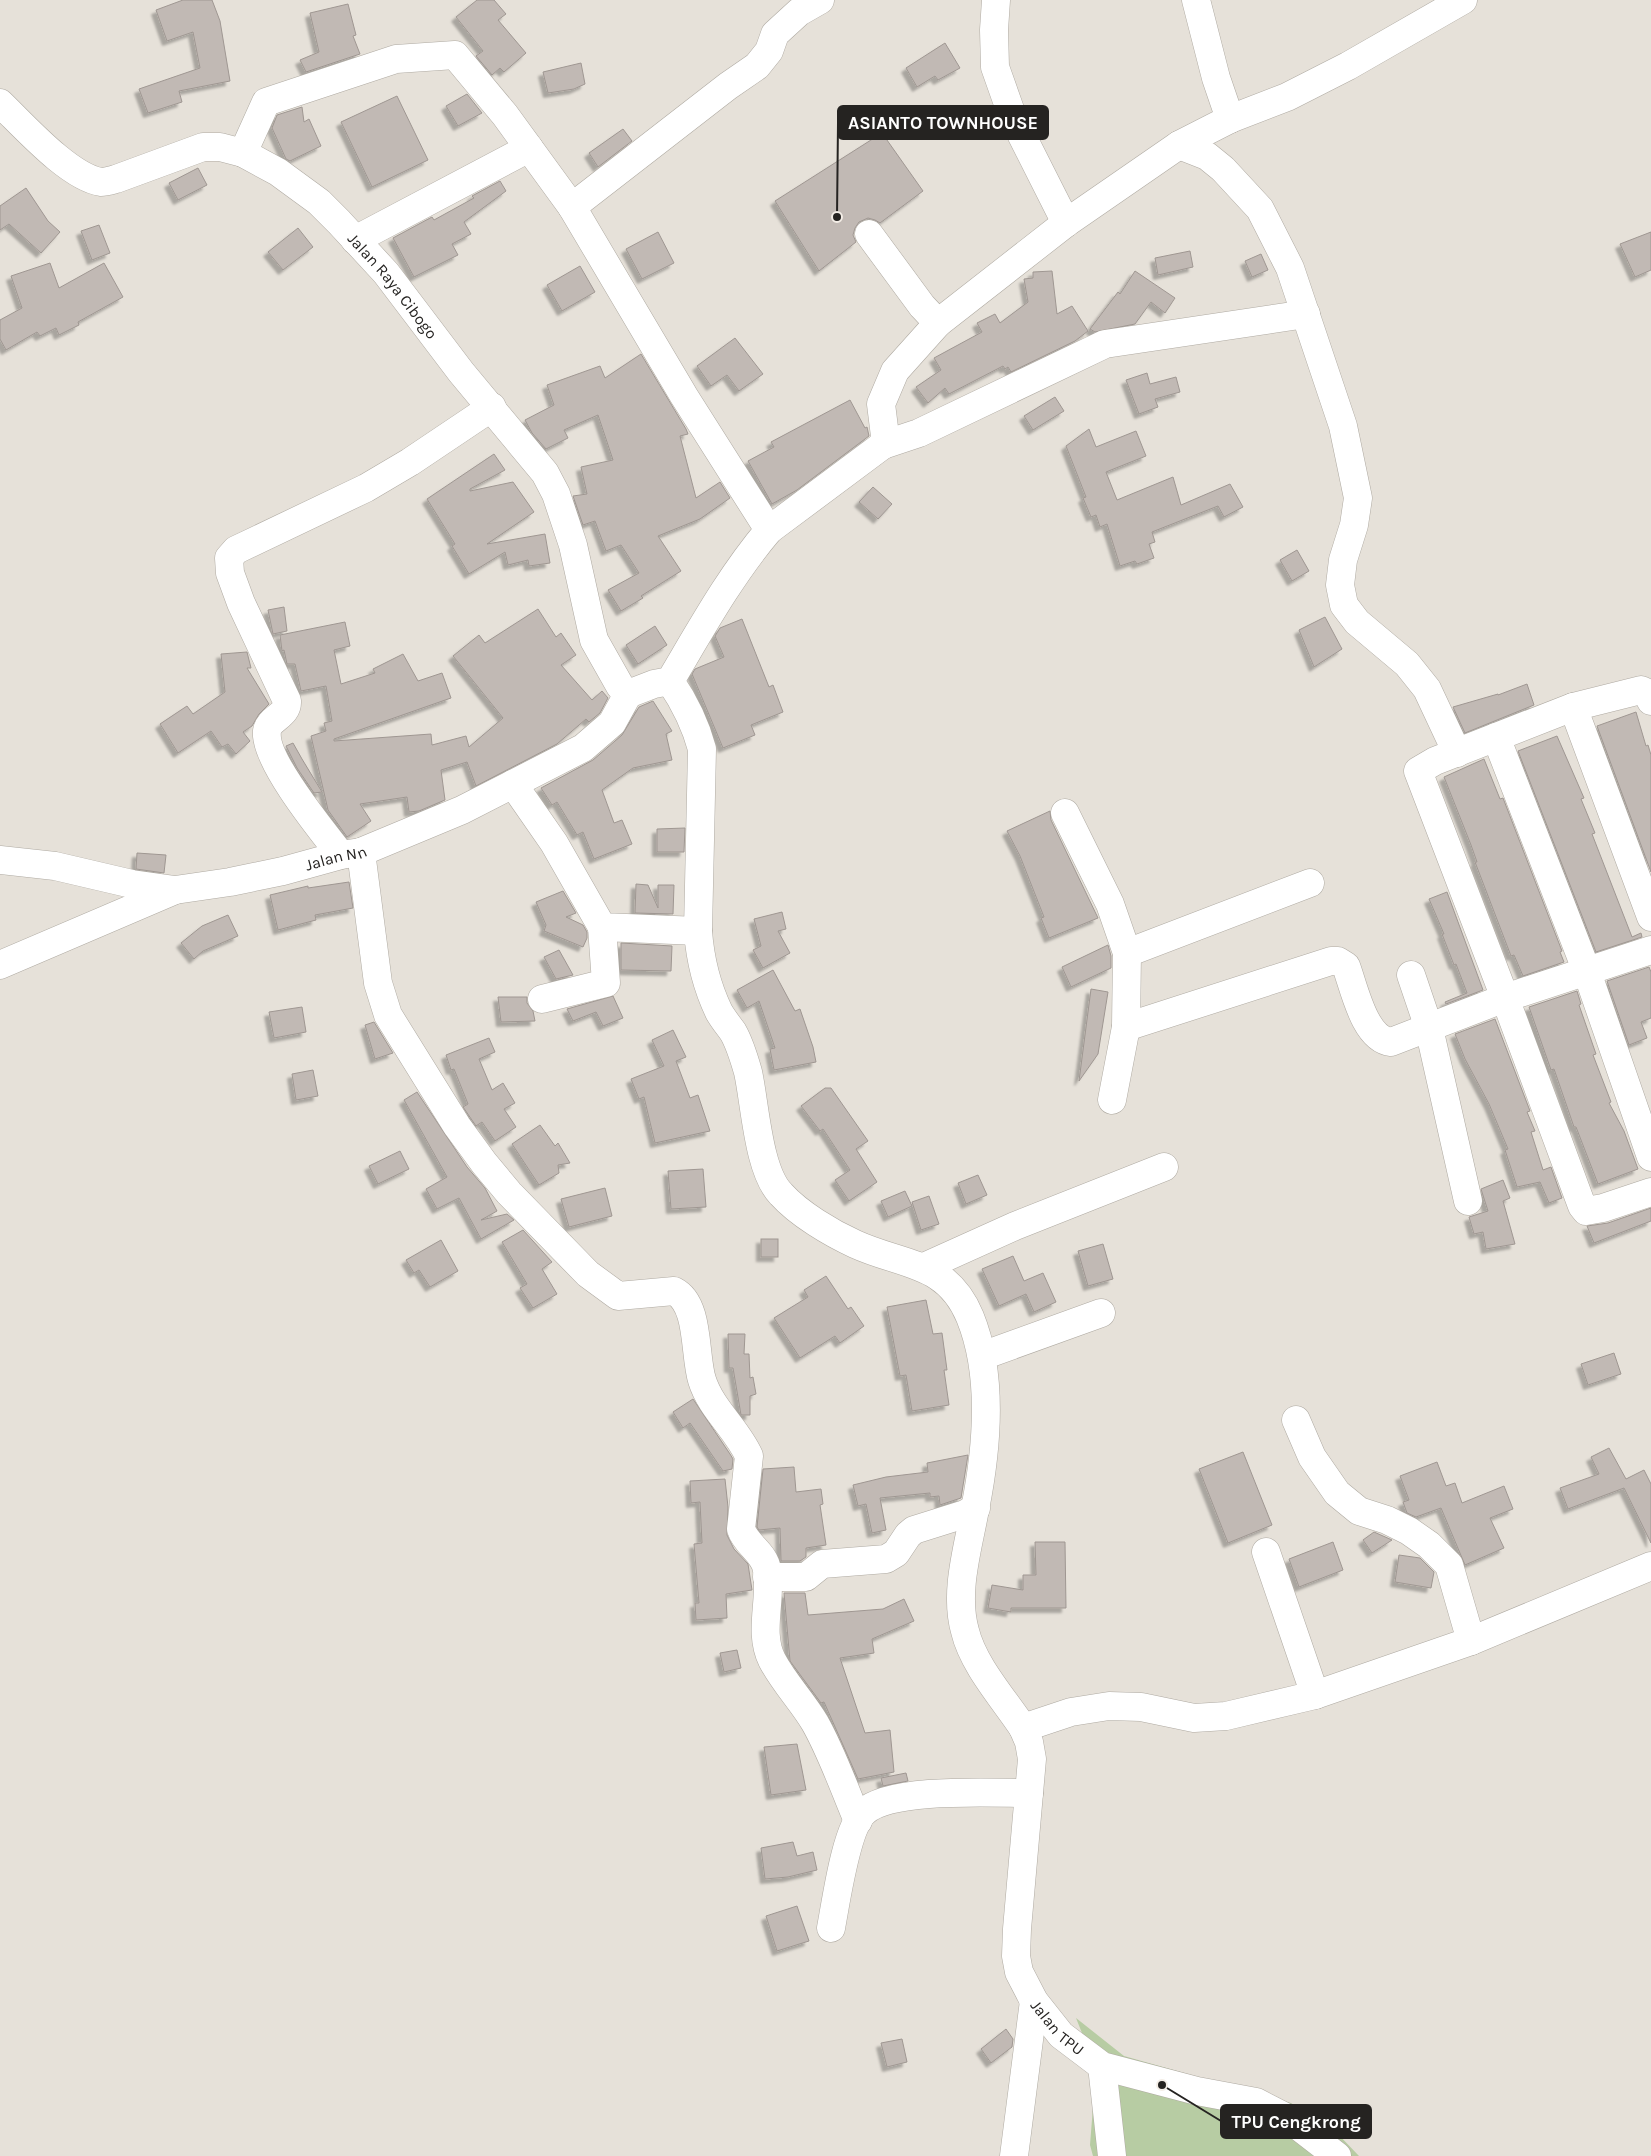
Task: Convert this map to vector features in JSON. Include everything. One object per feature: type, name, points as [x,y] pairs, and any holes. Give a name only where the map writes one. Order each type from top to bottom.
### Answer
[{"type":"street","points":[[572,207],[728,86],[757,66],[769,51],[775,34],[799,12],[820,0]]},
{"type":"street","points":[[996,0],[994,30],[995,67],[1013,118],[1066,223]]},
{"type":"street","points":[[1196,0],[1219,87],[1230,119]]},
{"type":"street","points":[[883,446],[885,436],[881,404],[895,371],[938,323],[1066,223],[1178,145],[1230,119],[1287,97],[1348,66],[1463,0]]},
{"type":"street","points":[[243,153],[266,102],[396,59],[455,55],[505,115],[572,207],[684,396],[769,530]]},
{"type":"street","name":"Jalan Raya Cibogo","points":[[0,103],[55,156],[84,176],[102,182],[116,179],[203,147],[220,147],[243,153],[278,172],[319,202],[386,273],[462,372],[544,473],[556,494],[573,545],[594,640],[620,686],[628,694]]},
{"type":"street","points":[[1178,145],[1207,156],[1223,169],[1260,209],[1290,268],[1343,426],[1358,498],[1354,524],[1343,560],[1340,585],[1344,605],[1357,622],[1407,664],[1427,690],[1457,753]]},
{"type":"street","points":[[355,240],[529,148]]},
{"type":"street","points":[[869,234],[922,306],[938,323]]},
{"type":"street","points":[[628,694],[670,680],[711,611],[754,548],[769,530],[883,446],[919,433],[1105,344],[1306,314]]},
{"type":"street","points":[[492,407],[410,462],[366,488],[236,550],[229,558],[230,573],[241,603],[287,701],[286,710],[269,726],[267,731],[271,748],[284,779],[351,853],[378,983],[388,1014],[462,1134],[509,1192],[600,1284],[618,1296],[674,1291],[680,1294],[688,1306],[702,1381],[714,1404],[749,1456],[741,1529],[745,1539],[765,1563],[767,1577],[766,1634],[770,1654],[782,1676],[816,1725],[858,1820]]},
{"type":"street","name":"Jalan TPU","points":[[670,680],[688,709],[702,748],[698,930],[700,958],[716,1004],[742,1050],[748,1072],[759,1141],[769,1172],[779,1193],[827,1230],[856,1244],[924,1267],[947,1282],[960,1298],[970,1318],[982,1356],[986,1435],[961,1596],[964,1628],[970,1648],[1023,1728],[1029,1742],[1032,1759],[1016,1956],[1019,1972],[1034,2001],[1061,2035],[1102,2066],[1197,2090],[1256,2102],[1289,2119],[1337,2156]]},
{"type":"street","points":[[1651,701],[1647,693],[1642,690],[1572,707],[1457,753],[1418,771],[1584,1208],[1586,1210],[1603,1208],[1651,1192]]},
{"type":"street","name":"Jalan Nn","points":[[0,860],[55,866],[132,884],[176,890],[230,882],[351,853],[457,812],[583,748],[612,724],[628,694]]},
{"type":"street","points":[[1572,707],[1651,917]]},
{"type":"street","points":[[1496,737],[1587,972],[1651,1157]]},
{"type":"street","points":[[513,784],[554,843],[602,926],[606,983],[542,999]]},
{"type":"street","points":[[1065,813],[1110,904],[1127,953],[1126,1027],[1112,1100]]},
{"type":"street","points":[[1127,953],[1310,883]]},
{"type":"street","points":[[0,965],[176,890]]},
{"type":"street","points":[[602,926],[698,930]]},
{"type":"street","points":[[1126,1027],[1331,961],[1338,961],[1346,966],[1366,1022],[1371,1030],[1381,1039],[1390,1042],[1505,998],[1651,950]]},
{"type":"street","points":[[1411,975],[1430,1028],[1468,1201]]},
{"type":"street","points":[[924,1267],[1015,1226],[1164,1167]]},
{"type":"street","points":[[982,1356],[1101,1313]]},
{"type":"street","points":[[1296,1420],[1312,1457],[1337,1493],[1360,1512],[1387,1520],[1409,1531],[1430,1545],[1448,1565],[1471,1640]]},
{"type":"street","points":[[767,1577],[806,1577],[822,1564],[886,1559],[896,1553],[908,1535],[914,1530],[965,1514],[976,1508]]},
{"type":"street","points":[[1266,1552],[1315,1695]]},
{"type":"street","points":[[1023,1728],[1072,1712],[1109,1706],[1141,1707],[1194,1718],[1226,1716],[1315,1695],[1471,1640],[1651,1566]]},
{"type":"street","points":[[831,1928],[850,1837],[864,1811],[874,1806],[914,1795],[1029,1793]]},
{"type":"street","points":[[1014,2156],[1034,2001]]},
{"type":"street","points":[[1102,2066],[1112,2156]]},
{"type":"green space","points":[[1076,2018],[1124,2056],[1291,2103],[1336,2132],[1359,2156],[1093,2156],[1090,2145],[1096,2068]]},
{"type":"building","points":[[183,0],[212,0],[220,21],[230,81],[179,91],[182,102],[148,113],[139,89],[200,68],[193,32],[167,41],[156,10]]},
{"type":"building","points":[[477,0],[494,0],[506,14],[498,20],[526,53],[504,72],[500,68],[492,75],[476,56],[483,51],[456,17]]},
{"type":"building","points":[[348,4],[356,35],[353,36],[360,54],[306,72],[300,60],[319,52],[310,13]]},
{"type":"building","points":[[945,43],[960,68],[938,80],[935,76],[917,87],[906,68]]},
{"type":"building","points":[[581,63],[585,84],[574,89],[548,93],[543,72]]},
{"type":"building","points":[[467,94],[482,113],[458,126],[446,106]]},
{"type":"building","points":[[397,96],[428,160],[372,187],[341,122]]},
{"type":"building","points":[[302,107],[304,122],[309,119],[321,146],[290,161],[286,159],[272,128],[277,115]]},
{"type":"building","points":[[623,129],[632,141],[598,167],[589,153]]},
{"type":"building","points":[[882,133],[923,191],[880,223],[868,218],[859,222],[853,235],[856,242],[819,271],[775,201]]},
{"type":"building","points":[[198,168],[207,185],[178,200],[169,183]]},
{"type":"building","points":[[500,181],[506,191],[464,222],[471,234],[452,244],[458,255],[414,277],[393,238],[432,217],[434,220]]},
{"type":"building","points":[[26,188],[48,221],[60,232],[41,253],[9,224],[0,230],[0,206]]},
{"type":"building","points":[[99,225],[110,253],[92,260],[81,231]]},
{"type":"building","points":[[298,228],[313,247],[283,270],[268,252]]},
{"type":"building","points":[[658,232],[674,263],[642,279],[626,249]]},
{"type":"building","points":[[1651,232],[1651,270],[1635,277],[1620,244]]},
{"type":"building","points":[[1190,251],[1193,267],[1158,275],[1155,258]]},
{"type":"building","points":[[1261,254],[1268,270],[1252,277],[1245,261]]},
{"type":"building","points":[[50,263],[59,288],[104,263],[123,297],[78,322],[79,325],[59,335],[56,328],[40,336],[37,332],[6,350],[0,339],[0,320],[22,308],[11,276]]},
{"type":"building","points":[[580,266],[595,292],[562,311],[547,285]]},
{"type":"building","points":[[1052,271],[1057,314],[1072,306],[1088,331],[1075,341],[1011,372],[1008,367],[1005,369],[1003,366],[949,394],[945,388],[928,403],[916,387],[941,370],[934,358],[982,332],[977,323],[995,314],[1000,323],[1028,302],[1024,279],[1033,278],[1033,272]]},
{"type":"building","points":[[1135,271],[1175,298],[1165,313],[1151,302],[1135,324],[1095,332],[1090,329],[1118,292],[1120,294]]},
{"type":"building","points":[[735,338],[763,374],[739,391],[727,375],[711,386],[697,366]]},
{"type":"building","points":[[641,354],[688,434],[680,436],[696,498],[720,482],[730,498],[700,519],[658,536],[681,571],[621,611],[608,590],[639,573],[621,545],[606,551],[595,521],[583,525],[573,496],[587,494],[581,467],[613,460],[598,415],[564,430],[568,438],[546,449],[532,433],[525,420],[554,405],[547,385],[600,366],[605,378]]},
{"type":"building","points":[[1147,373],[1150,384],[1176,377],[1180,392],[1155,399],[1158,407],[1139,414],[1126,380]]},
{"type":"building","points":[[1055,397],[1064,411],[1033,430],[1024,416]]},
{"type":"building","points":[[850,400],[865,428],[867,427],[869,436],[797,490],[772,504],[748,461],[774,447],[771,442]]},
{"type":"building","points":[[1089,429],[1096,447],[1136,431],[1146,456],[1106,472],[1117,500],[1173,477],[1181,505],[1230,484],[1243,507],[1224,517],[1218,506],[1152,532],[1155,542],[1149,544],[1154,558],[1137,564],[1135,561],[1120,566],[1107,524],[1100,527],[1096,515],[1091,517],[1083,498],[1086,497],[1066,446]]},
{"type":"building","points":[[494,454],[505,470],[470,489],[470,491],[513,482],[534,512],[487,544],[545,534],[550,563],[529,566],[528,560],[508,565],[505,552],[469,574],[452,546],[455,544],[427,499]]},
{"type":"building","points":[[873,487],[892,504],[878,519],[859,502]]},
{"type":"building","points":[[1297,550],[1309,571],[1292,581],[1280,560]]},
{"type":"building","points":[[284,607],[287,631],[273,634],[268,610]]},
{"type":"building","points":[[538,609],[556,637],[561,633],[576,655],[561,665],[592,700],[602,691],[608,698],[600,713],[589,722],[586,719],[557,744],[476,786],[467,762],[441,770],[445,800],[419,811],[409,812],[407,797],[360,804],[371,821],[347,837],[328,810],[311,736],[326,731],[324,723],[332,721],[326,686],[301,691],[295,664],[287,664],[284,650],[282,651],[280,635],[345,622],[350,646],[334,650],[341,684],[375,673],[373,669],[403,654],[418,681],[442,673],[451,698],[334,739],[334,741],[431,734],[432,745],[466,736],[469,747],[503,718],[453,656],[479,635],[485,643]]},
{"type":"building","points":[[1325,617],[1342,649],[1314,667],[1299,630]]},
{"type":"building","points":[[742,619],[769,687],[773,685],[783,712],[751,725],[755,735],[723,748],[692,674],[695,669],[724,657],[715,636],[720,628]]},
{"type":"building","points":[[655,626],[667,645],[638,664],[626,645]]},
{"type":"building","points":[[247,652],[251,668],[247,668],[269,704],[259,714],[252,726],[243,732],[250,741],[236,754],[228,744],[222,747],[211,731],[178,753],[160,724],[187,706],[193,714],[225,692],[221,654]]},
{"type":"building","points":[[1527,684],[1534,705],[1465,733],[1453,707],[1498,695]]},
{"type":"building","points":[[653,701],[672,731],[666,734],[672,760],[633,768],[602,790],[614,823],[622,820],[632,844],[594,859],[583,832],[577,835],[557,802],[552,805],[541,788],[593,760],[622,735],[639,707]]},
{"type":"building","points":[[1636,712],[1646,746],[1648,745],[1651,755],[1651,872],[1597,726]]},
{"type":"building","points":[[1557,736],[1584,798],[1581,799],[1595,833],[1592,834],[1632,937],[1641,933],[1642,937],[1596,952],[1518,751]]},
{"type":"building","points":[[293,743],[322,792],[314,793],[297,768],[286,746]]},
{"type":"building","points":[[1484,759],[1500,799],[1503,798],[1562,951],[1560,952],[1564,962],[1523,976],[1514,955],[1511,956],[1444,777]]},
{"type":"building","points":[[1050,811],[1051,820],[1098,918],[1049,938],[1041,918],[1044,917],[1020,856],[1007,831]]},
{"type":"building","points":[[685,828],[684,852],[657,852],[657,829]]},
{"type":"building","points":[[137,853],[166,855],[164,873],[136,869]]},
{"type":"building","points":[[349,882],[353,908],[315,915],[316,920],[278,930],[270,895],[308,886],[308,888]]},
{"type":"building","points":[[636,884],[648,885],[658,908],[658,885],[674,885],[673,914],[635,913]]},
{"type":"building","points":[[563,891],[576,913],[566,917],[583,925],[587,932],[587,938],[583,947],[544,931],[546,925],[536,902]]},
{"type":"building","points":[[1447,892],[1483,990],[1446,1004],[1445,1002],[1467,993],[1456,964],[1454,965],[1442,934],[1444,934],[1429,899]]},
{"type":"building","points":[[782,912],[786,929],[778,931],[790,953],[763,968],[753,950],[761,946],[754,919]]},
{"type":"building","points":[[228,915],[238,936],[203,951],[194,959],[181,943],[202,926]]},
{"type":"building","points":[[621,943],[672,946],[671,971],[621,970]]},
{"type":"building","points":[[1108,945],[1111,956],[1111,968],[1071,987],[1062,967]]},
{"type":"building","points":[[559,950],[573,975],[556,979],[544,957]]},
{"type":"building","points":[[1649,967],[1651,972],[1651,1018],[1641,1022],[1647,1038],[1629,1045],[1607,981]]},
{"type":"building","points":[[773,970],[795,1011],[800,1009],[816,1062],[774,1070],[770,1049],[775,1048],[759,1001],[747,1008],[737,990]]},
{"type":"building","points":[[1091,989],[1108,992],[1098,1054],[1079,1081]]},
{"type":"building","points":[[1577,991],[1581,1004],[1579,1005],[1596,1054],[1593,1055],[1611,1102],[1609,1103],[1624,1131],[1638,1169],[1598,1184],[1576,1127],[1574,1127],[1554,1069],[1551,1070],[1529,1007]]},
{"type":"building","points":[[613,996],[623,1018],[603,1026],[596,1012],[573,1021],[567,1009]]},
{"type":"building","points":[[498,997],[527,997],[527,1003],[533,1011],[535,1021],[501,1022]]},
{"type":"building","points":[[302,1007],[306,1032],[274,1038],[269,1012]]},
{"type":"building","points":[[1495,1019],[1530,1111],[1527,1112],[1535,1131],[1531,1132],[1543,1170],[1551,1167],[1562,1198],[1549,1203],[1540,1182],[1517,1187],[1505,1150],[1508,1149],[1489,1104],[1465,1059],[1455,1034]]},
{"type":"building","points":[[374,1022],[393,1053],[375,1059],[365,1025]]},
{"type":"building","points":[[673,1030],[686,1057],[676,1061],[690,1098],[698,1095],[710,1131],[655,1143],[644,1097],[639,1099],[631,1079],[664,1066],[652,1040]]},
{"type":"building","points":[[489,1038],[495,1052],[479,1059],[492,1090],[503,1083],[515,1103],[504,1109],[516,1127],[495,1141],[482,1122],[476,1126],[463,1107],[468,1104],[454,1069],[451,1070],[446,1055]]},
{"type":"building","points":[[313,1070],[318,1096],[296,1100],[292,1074]]},
{"type":"building","points":[[825,1088],[831,1088],[868,1141],[856,1149],[877,1182],[849,1201],[835,1180],[850,1170],[823,1129],[820,1131],[801,1106]]},
{"type":"building","points":[[417,1092],[467,1167],[485,1188],[497,1211],[481,1220],[507,1214],[514,1220],[481,1239],[459,1198],[437,1209],[426,1189],[447,1177],[404,1100]]},
{"type":"building","points":[[540,1125],[555,1146],[558,1143],[570,1163],[558,1165],[559,1173],[539,1185],[512,1144]]},
{"type":"building","points":[[400,1151],[409,1169],[378,1184],[369,1166]]},
{"type":"building","points":[[703,1169],[706,1207],[671,1209],[668,1171]]},
{"type":"building","points":[[978,1175],[987,1195],[966,1204],[958,1183]]},
{"type":"building","points":[[1503,1180],[1510,1198],[1503,1201],[1515,1244],[1486,1249],[1483,1232],[1474,1234],[1469,1217],[1488,1211],[1481,1189]]},
{"type":"building","points":[[605,1188],[612,1216],[569,1227],[561,1199]]},
{"type":"building","points":[[905,1191],[912,1206],[888,1217],[881,1201]]},
{"type":"building","points":[[929,1196],[939,1224],[921,1230],[912,1202]]},
{"type":"building","points":[[1651,1208],[1651,1221],[1594,1243],[1587,1226],[1608,1223]]},
{"type":"building","points":[[523,1230],[552,1262],[542,1269],[557,1294],[533,1308],[520,1288],[527,1284],[502,1242]]},
{"type":"building","points":[[761,1239],[778,1239],[778,1257],[761,1257]]},
{"type":"building","points":[[441,1240],[458,1271],[430,1287],[419,1270],[414,1273],[406,1260]]},
{"type":"building","points":[[1103,1244],[1113,1279],[1088,1286],[1078,1251]]},
{"type":"building","points":[[1013,1256],[1024,1281],[1043,1273],[1056,1302],[1034,1312],[1026,1294],[999,1306],[982,1269]]},
{"type":"building","points":[[826,1276],[848,1309],[851,1307],[864,1326],[840,1343],[835,1336],[800,1358],[774,1318],[808,1297],[804,1290]]},
{"type":"building","points":[[926,1300],[933,1334],[942,1333],[947,1370],[944,1370],[949,1405],[912,1411],[906,1375],[900,1376],[887,1307]]},
{"type":"building","points":[[728,1334],[745,1334],[744,1354],[749,1354],[750,1378],[753,1377],[756,1394],[750,1396],[750,1415],[741,1415],[733,1368],[729,1368]]},
{"type":"building","points":[[1614,1353],[1621,1374],[1588,1385],[1581,1364]]},
{"type":"building","points":[[693,1399],[733,1459],[732,1469],[723,1471],[690,1423],[683,1428],[673,1412]]},
{"type":"building","points":[[1609,1448],[1626,1479],[1644,1470],[1651,1484],[1651,1543],[1624,1488],[1568,1509],[1560,1488],[1599,1474],[1591,1457]]},
{"type":"building","points":[[1243,1452],[1272,1525],[1228,1543],[1199,1469]]},
{"type":"building","points":[[968,1455],[961,1498],[940,1505],[939,1496],[930,1497],[930,1493],[880,1498],[886,1530],[872,1533],[866,1504],[858,1506],[853,1485],[886,1477],[928,1472],[927,1463]]},
{"type":"building","points":[[1437,1462],[1446,1486],[1455,1483],[1462,1503],[1504,1486],[1513,1509],[1490,1518],[1504,1548],[1465,1565],[1441,1508],[1416,1517],[1407,1513],[1403,1502],[1409,1500],[1400,1476]]},
{"type":"building","points":[[794,1467],[796,1492],[821,1489],[823,1504],[820,1505],[826,1545],[806,1548],[806,1557],[800,1561],[781,1561],[780,1528],[759,1530],[757,1527],[763,1469]]},
{"type":"building","points":[[725,1479],[728,1507],[727,1535],[734,1549],[748,1564],[752,1590],[726,1594],[727,1618],[696,1620],[695,1603],[699,1603],[694,1544],[702,1543],[700,1502],[691,1503],[690,1481]]},
{"type":"building","points":[[1374,1532],[1392,1540],[1372,1553],[1363,1540]]},
{"type":"building","points":[[1035,1542],[1065,1542],[1066,1608],[1011,1608],[1011,1612],[988,1608],[992,1585],[1023,1590],[1023,1575],[1036,1575]]},
{"type":"building","points":[[1333,1542],[1343,1570],[1299,1587],[1289,1559]]},
{"type":"building","points":[[1399,1555],[1420,1558],[1434,1572],[1431,1588],[1395,1582]]},
{"type":"building","points":[[784,1593],[805,1593],[808,1615],[883,1609],[904,1599],[914,1621],[872,1639],[874,1653],[840,1658],[865,1733],[890,1730],[894,1772],[858,1779],[824,1702],[821,1703],[790,1661]]},
{"type":"building","points":[[737,1650],[741,1668],[724,1672],[720,1653]]},
{"type":"building","points":[[797,1744],[806,1790],[771,1795],[764,1747]]},
{"type":"building","points":[[906,1773],[908,1781],[883,1786],[881,1778]]},
{"type":"building","points":[[793,1842],[797,1856],[813,1852],[817,1870],[788,1877],[765,1879],[761,1848]]},
{"type":"building","points":[[797,1906],[809,1941],[777,1951],[766,1916]]},
{"type":"building","points":[[1006,2029],[1013,2039],[1012,2047],[991,2063],[981,2049]]},
{"type":"building","points":[[902,2039],[907,2062],[887,2067],[881,2043]]},
{"type":"place","name":"ASIANTO TOWNHOUSE","points":[[837,217]]},
{"type":"place","name":"TPU Cengkrong","points":[[1162,2085]]}]
